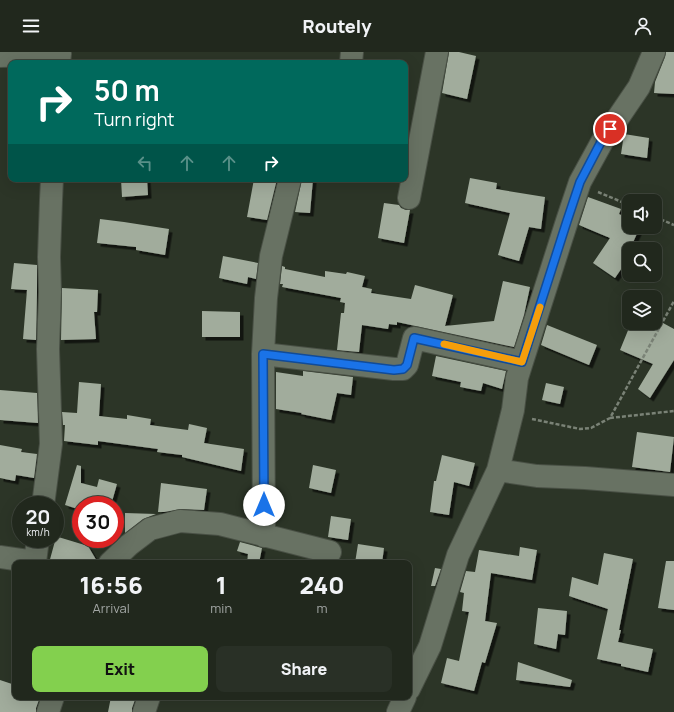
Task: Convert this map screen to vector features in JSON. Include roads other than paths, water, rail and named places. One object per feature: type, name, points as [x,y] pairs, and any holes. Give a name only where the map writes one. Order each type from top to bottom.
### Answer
[{"type":"street","points":[[409,198],[437,52]]},
{"type":"street","points":[[412,683],[430,646],[458,556],[498,470],[512,415],[517,378],[580,182],[602,140],[639,87],[654,52]]},
{"type":"street","points":[[0,56],[61,56]]},
{"type":"street","points":[[44,496],[51,444],[48,350],[50,292],[50,200],[52,182]]},
{"type":"street","points":[[264,536],[263,354],[266,298],[271,256],[289,182]]},
{"type":"street","points":[[263,354],[394,370],[403,369],[407,365],[414,338],[522,362]]},
{"type":"street","points":[[498,470],[537,476],[674,485]]},
{"type":"street","points":[[114,560],[150,529],[180,521],[220,524],[330,552]]},
{"type":"street","points":[[35,560],[37,548]]},
{"type":"street","points":[[0,557],[18,560]]},
{"type":"street","points":[[48,712],[52,700]]},
{"type":"street","points":[[144,712],[148,700]]},
{"type":"street","points":[[398,712],[404,700]]}]
